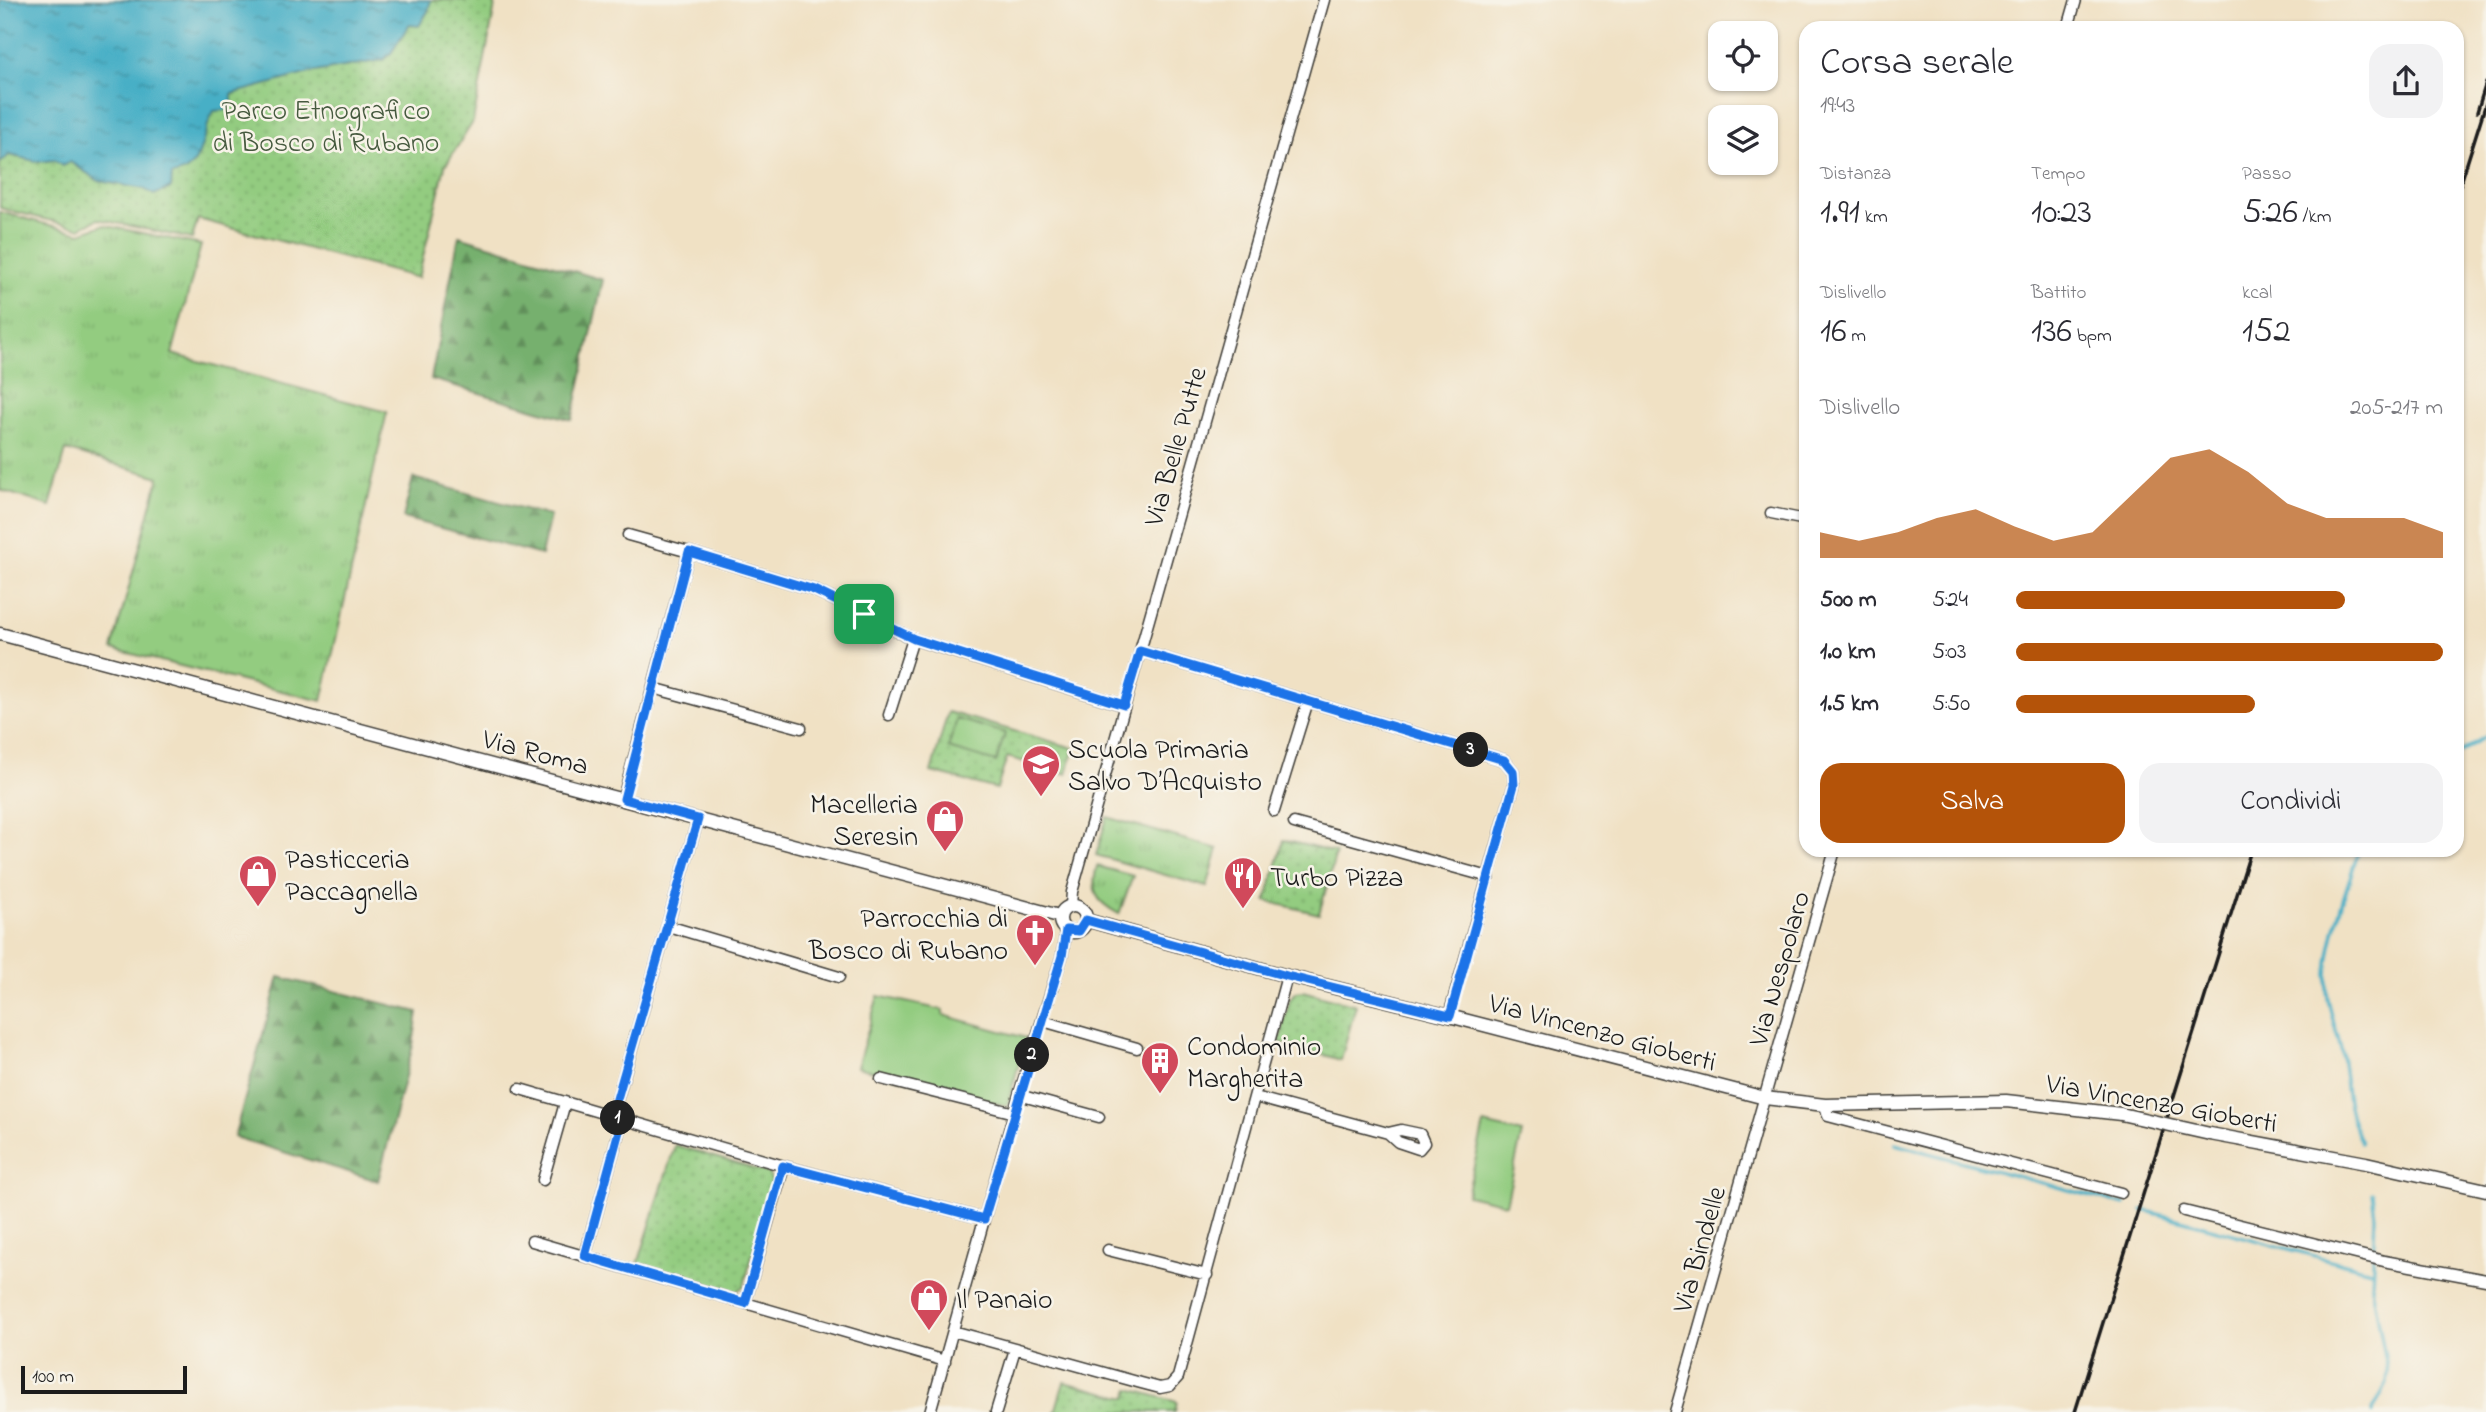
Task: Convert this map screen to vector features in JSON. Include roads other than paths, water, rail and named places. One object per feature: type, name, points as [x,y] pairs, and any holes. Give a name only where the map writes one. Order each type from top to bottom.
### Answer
[{"type":"street","name":"Via Belle Putte","points":[[1072,905],[1072,892],[1124,705],[1324,0]]},
{"type":"street","points":[[2070,21],[2076,0]]},
{"type":"street","points":[[1771,513],[1799,519]]},
{"type":"street","points":[[628,535],[814,590],[914,639],[1124,705]]},
{"type":"street","points":[[624,799],[689,552]]},
{"type":"street","name":"Via Roma","points":[[0,634],[1059,916]]},
{"type":"street","points":[[889,715],[914,639]]},
{"type":"street","points":[[1140,651],[1504,760],[1513,771],[1514,785],[1450,1016]]},
{"type":"street","points":[[653,688],[801,728]]},
{"type":"street","points":[[1274,811],[1308,701]]},
{"type":"street","points":[[585,1256],[617,1118],[698,819]]},
{"type":"street","points":[[1294,822],[1489,877]]},
{"type":"street","name":"Via Nespolaro","points":[[1765,1098],[1833,857]]},
{"type":"street","points":[[1072,905],[1082,909],[1086,920],[1079,931],[1066,930],[1061,924],[1059,916],[1064,909],[1072,905]]},
{"type":"street","name":"Via Vincenzo Gioberti","points":[[1086,920],[1287,976],[1765,1098],[1825,1105],[2006,1101],[2121,1114],[2486,1190]]},
{"type":"street","points":[[668,926],[839,977]]},
{"type":"street","points":[[930,1412],[1019,1095],[1062,956],[1066,930]]},
{"type":"street","points":[[953,1331],[1160,1388],[1170,1386],[1178,1377],[1287,976]]},
{"type":"street","points":[[1043,1021],[1137,1048]]},
{"type":"street","points":[[881,1079],[1015,1113]]},
{"type":"street","points":[[520,1089],[783,1166],[984,1219]]},
{"type":"street","points":[[1019,1095],[1099,1117]]},
{"type":"street","points":[[1255,1097],[1388,1133]]},
{"type":"street","name":"Via Bindelle","points":[[1675,1412],[1765,1098]]},
{"type":"street","points":[[543,1180],[565,1103]]},
{"type":"street","name":"Via Vincenzo Gioberti","points":[[1825,1105],[1828,1115],[2121,1193]]},
{"type":"street","points":[[745,1303],[783,1166]]},
{"type":"street","points":[[2184,1211],[2384,1261],[2486,1280]]},
{"type":"street","points":[[532,1241],[945,1361]]},
{"type":"street","points":[[1108,1250],[1207,1275]]},
{"type":"street","points":[[996,1412],[1015,1349]]},
{"type":"water","points":[[0,0],[431,0],[419,26],[409,25],[391,53],[383,60],[309,73],[232,94],[232,103],[226,110],[214,111],[197,159],[183,172],[172,175],[171,188],[154,195],[144,189],[99,181],[70,162],[62,166],[54,160],[39,162],[9,155],[0,163]]},
{"type":"waterway","points":[[2464,750],[2486,736]]},
{"type":"waterway","points":[[2357,857],[2332,939],[2327,991],[2342,1054],[2350,1110],[2361,1143]]},
{"type":"waterway","points":[[1895,1144],[2125,1205]]},
{"type":"waterway","points":[[2372,1193],[2375,1216],[2372,1287],[2388,1372],[2387,1383],[2372,1412]]},
{"type":"waterway","points":[[2143,1210],[2371,1271]]},
{"type":"railway","points":[[2477,112],[2486,83]]},
{"type":"railway","points":[[2464,173],[2486,103]]},
{"type":"railway","points":[[2075,1412],[2249,857]]},
{"type":"place","name":"Scuola Primaria Salvo D’Acquisto","points":[[1041,798]]},
{"type":"place","name":"Macelleria Seresin","points":[[945,853]]},
{"type":"place","name":"Pasticceria Paccagnella","points":[[258,908]]},
{"type":"place","name":"Turbo Pizza","points":[[1243,910]]},
{"type":"place","name":"Parrocchia di Bosco di Rubano","points":[[1035,967]]},
{"type":"place","name":"Condominio Margherita","points":[[1160,1095]]},
{"type":"place","name":"Il Panaio","points":[[929,1332]]},
{"type":"park label","name":"Parco Etnografico di Bosco di Rubano","points":[[326,125]]}]
